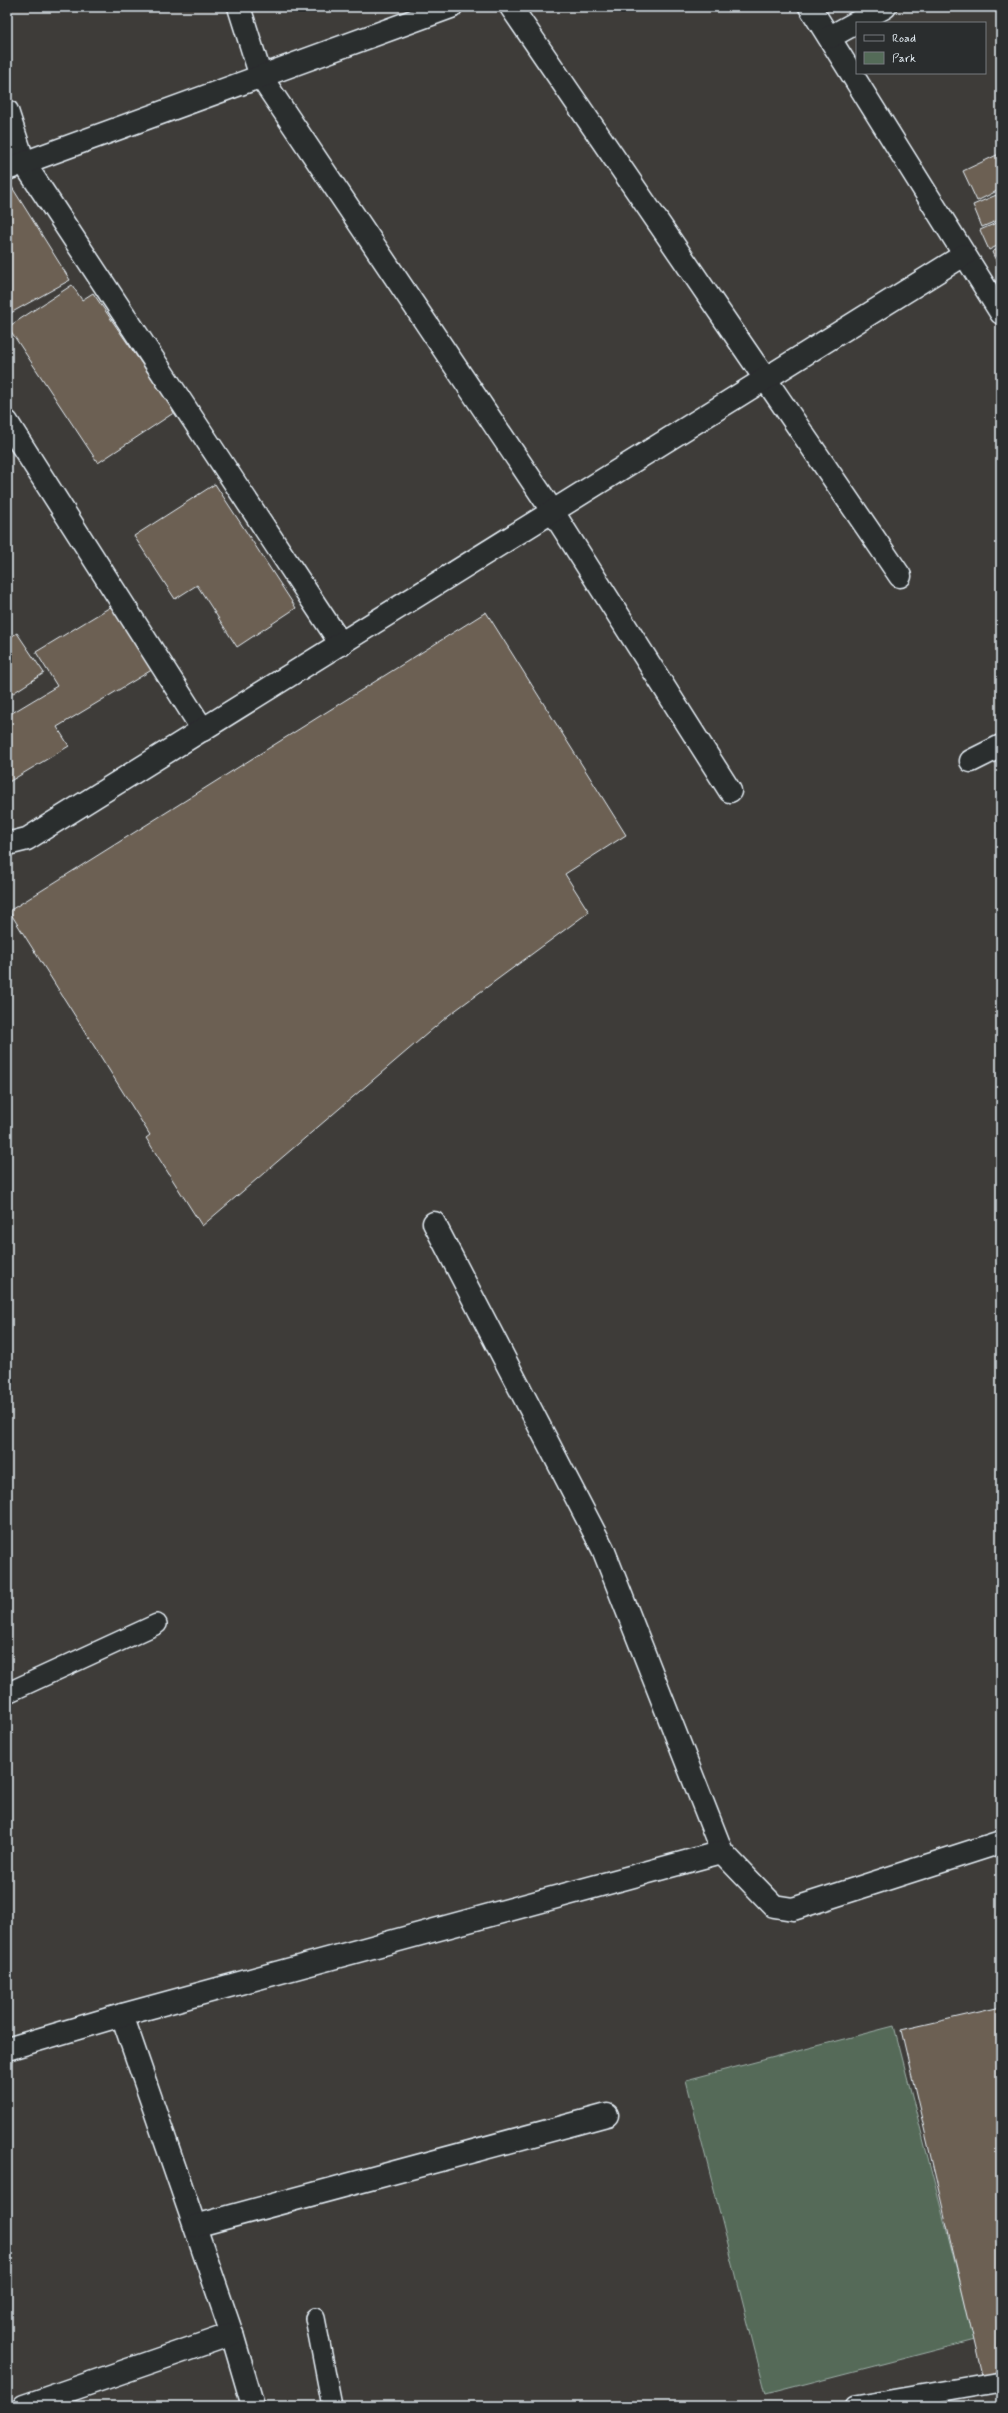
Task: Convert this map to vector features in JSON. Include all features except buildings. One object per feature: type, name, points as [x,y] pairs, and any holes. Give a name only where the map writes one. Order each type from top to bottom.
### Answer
[{"type":"street","points":[[239,7],[261,76],[553,512],[730,791]]},
{"type":"street","points":[[15,166],[451,7]]},
{"type":"street","points":[[511,7],[900,576]]},
{"type":"street","points":[[810,7],[1001,313]]},
{"type":"street","points":[[858,22],[885,7]]},
{"type":"street","points":[[830,37],[856,23]]},
{"type":"street","points":[[7,111],[15,166],[342,644]]},
{"type":"street","points":[[7,844],[27,839],[964,255]]},
{"type":"street","points":[[7,422],[203,730]]},
{"type":"street","points":[[971,761],[1001,746]]},
{"type":"street","points":[[434,1224],[603,1549],[722,1852],[774,1906],[793,1909],[1001,1842]]},
{"type":"street","points":[[7,2049],[122,2015],[722,1852]]},
{"type":"street","points":[[122,2015],[232,2334],[253,2406]]},
{"type":"street","points":[[195,2226],[606,2115]]},
{"type":"street","points":[[24,2406],[232,2334]]},
{"type":"lane","points":[[7,1693],[157,1624]]},
{"type":"lane","points":[[315,2318],[332,2406]]},
{"type":"lane","points":[[855,2406],[1001,2382]]},
{"type":"green space","points":[[894,2026],[975,2340],[766,2394],[686,2080]]}]
